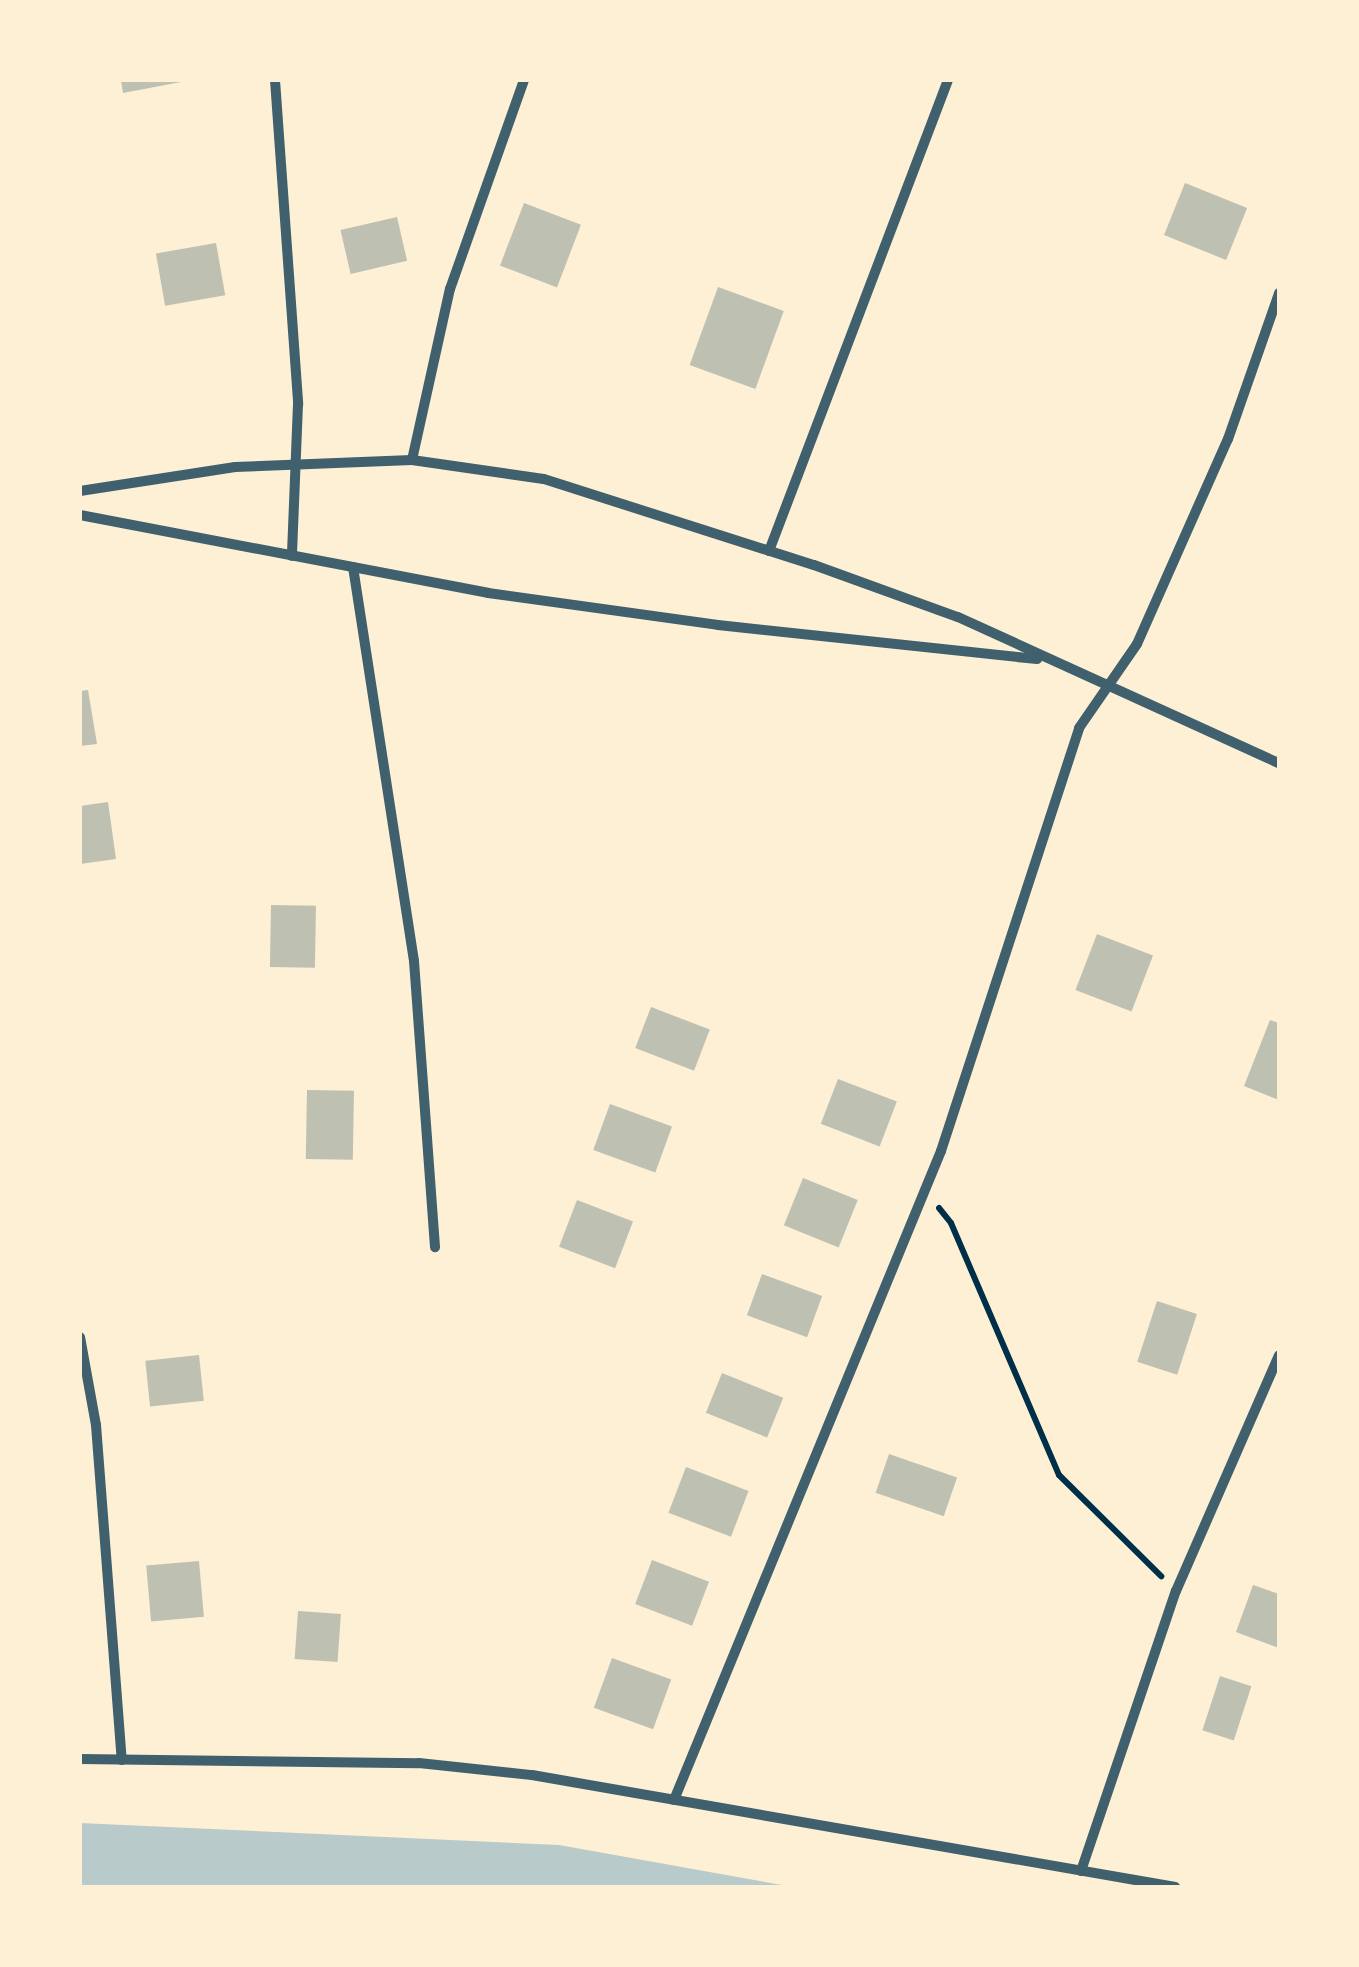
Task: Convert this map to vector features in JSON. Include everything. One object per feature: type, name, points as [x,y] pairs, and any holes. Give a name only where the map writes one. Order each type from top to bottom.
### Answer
[{"type":"street","points":[[275,80],[298,404],[292,556]]},
{"type":"street","points":[[412,460],[450,289],[524,80]]},
{"type":"street","points":[[769,551],[948,80]]},
{"type":"street","points":[[674,1800],[925,1191],[1079,728],[1137,644],[1228,440],[1279,293]]},
{"type":"street","points":[[80,491],[235,467],[412,460],[544,479],[958,617],[1279,763]]},
{"type":"street","points":[[80,515],[488,593],[718,625],[1050,660]]},
{"type":"street","points":[[353,567],[414,961],[434,1246]]},
{"type":"street","points":[[80,1337],[96,1425],[122,1760]]},
{"type":"street","points":[[1081,1872],[1176,1592],[1279,1354]]},
{"type":"street","points":[[80,1759],[420,1763],[532,1775],[1175,1887]]},
{"type":"path","points":[[925,1191],[951,1223],[1059,1474],[1176,1592]]},
{"type":"shaded area","points":[[80,1823],[559,1845],[793,1887],[80,1887]]},
{"type":"building","points":[[121,80],[181,80],[181,82],[123,93]]},
{"type":"building","points":[[1185,183],[1247,208],[1226,260],[1164,235]]},
{"type":"building","points":[[524,203],[581,225],[557,287],[500,266]]},
{"type":"building","points":[[397,217],[407,261],[351,274],[340,230]]},
{"type":"building","points":[[216,243],[225,295],[165,306],[156,254]]},
{"type":"building","points":[[718,287],[784,311],[755,389],[690,365]]},
{"type":"building","points":[[88,690],[97,744],[80,746],[80,691]]},
{"type":"building","points":[[108,802],[116,859],[80,864],[80,806]]},
{"type":"building","points":[[271,905],[316,906],[315,968],[270,967]]},
{"type":"building","points":[[1097,934],[1153,956],[1132,1012],[1075,990]]},
{"type":"building","points":[[651,1007],[710,1030],[694,1071],[635,1048]]},
{"type":"building","points":[[1270,1020],[1279,1023],[1279,1100],[1244,1086]]},
{"type":"building","points":[[838,1079],[897,1102],[880,1146],[821,1124]]},
{"type":"building","points":[[307,1090],[354,1091],[353,1160],[306,1159]]},
{"type":"building","points":[[610,1104],[672,1127],[655,1173],[593,1150]]},
{"type":"building","points":[[803,1178],[858,1200],[839,1247],[784,1225]]},
{"type":"building","points":[[577,1200],[633,1222],[615,1268],[559,1247]]},
{"type":"building","points":[[762,1274],[822,1296],[807,1337],[747,1315]]},
{"type":"building","points":[[1157,1301],[1197,1314],[1177,1375],[1137,1362]]},
{"type":"building","points":[[199,1355],[204,1401],[150,1406],[145,1361]]},
{"type":"building","points":[[722,1373],[783,1398],[767,1438],[706,1413]]},
{"type":"building","points":[[889,1454],[957,1477],[944,1516],[876,1493]]},
{"type":"building","points":[[686,1467],[749,1491],[731,1537],[668,1513]]},
{"type":"building","points":[[652,1560],[709,1582],[692,1626],[635,1604]]},
{"type":"building","points":[[199,1561],[204,1617],[151,1621],[146,1566]]},
{"type":"building","points":[[1253,1585],[1279,1594],[1279,1648],[1236,1632]]},
{"type":"building","points":[[298,1611],[341,1614],[338,1662],[295,1659]]},
{"type":"building","points":[[612,1658],[671,1680],[653,1729],[594,1708]]},
{"type":"building","points":[[1220,1676],[1251,1686],[1234,1740],[1202,1730]]}]
